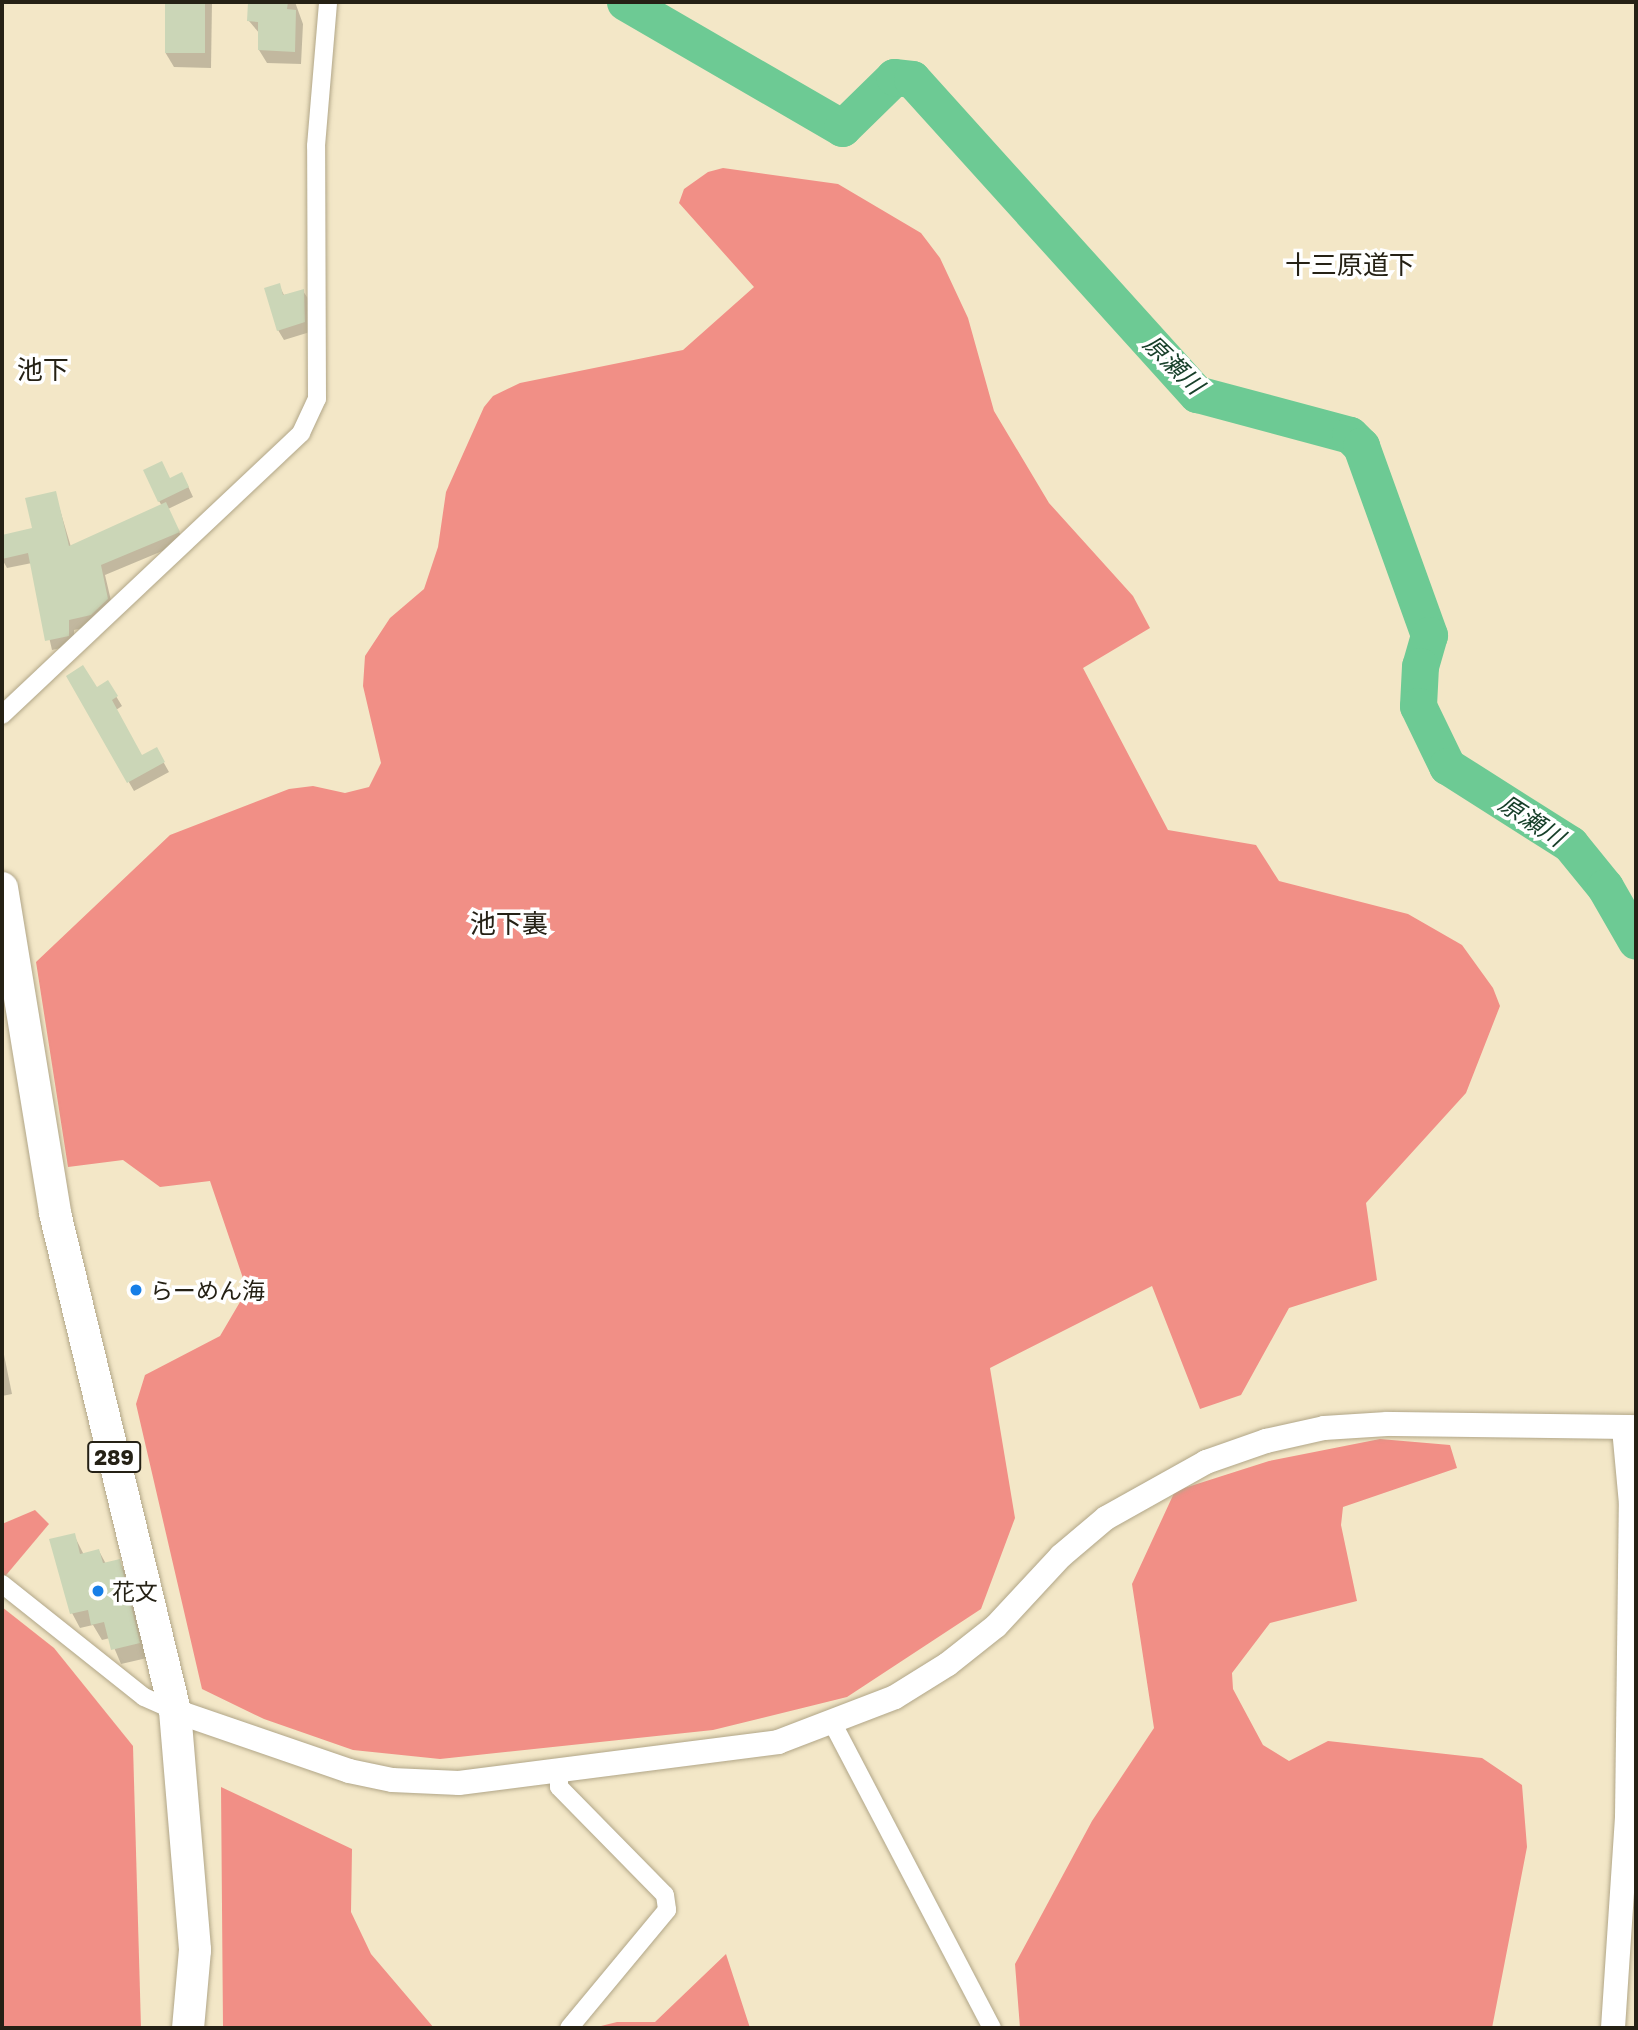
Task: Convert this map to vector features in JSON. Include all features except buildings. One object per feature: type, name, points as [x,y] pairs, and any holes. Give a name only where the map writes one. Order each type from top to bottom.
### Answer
[{"type":"highway","name":"289","points":[[2,888],[55,1213],[175,1711],[195,1950],[188,2028]]},
{"type":"street","points":[[2,715],[301,433],[317,399],[316,146],[328,2]]},
{"type":"street","points":[[2,1584],[144,1698],[338,1767],[392,1780],[459,1783],[778,1742],[833,1724],[895,1698],[948,1664],[996,1626],[1061,1556],[1106,1518],[1206,1462],[1266,1441],[1337,1427],[1387,1424],[1630,1428],[1627,1803],[1613,2028]]},
{"type":"street","points":[[833,1724],[992,2028]]},
{"type":"street","points":[[559,1771],[559,1787],[665,1895],[667,1910],[569,2028]]},
{"type":"shaded area","points":[[723,168],[838,184],[921,233],[940,258],[968,318],[994,411],[1049,503],[1133,596],[1150,628],[1083,668],[1168,830],[1256,845],[1279,881],[1408,914],[1462,945],[1493,988],[1500,1006],[1466,1093],[1366,1203],[1377,1280],[1289,1308],[1241,1395],[1200,1409],[1152,1286],[990,1368],[1015,1518],[981,1609],[847,1697],[713,1730],[440,1759],[353,1750],[264,1719],[202,1689],[136,1404],[145,1375],[220,1336],[247,1290],[210,1181],[160,1187],[123,1160],[68,1167],[36,962],[170,835],[289,789],[313,786],[345,793],[369,787],[381,763],[363,686],[365,656],[390,618],[424,589],[438,547],[446,492],[484,407],[493,396],[520,383],[683,350],[754,287],[679,203],[684,189],[708,172]]},
{"type":"shaded area","points":[[1380,1439],[1450,1445],[1457,1468],[1343,1507],[1341,1525],[1357,1601],[1270,1623],[1232,1673],[1233,1689],[1263,1745],[1289,1761],[1328,1741],[1482,1758],[1522,1785],[1527,1847],[1492,2028],[1020,2028],[1015,1964],[1092,1821],[1154,1728],[1132,1584],[1175,1491],[1269,1461]]},
{"type":"shaded area","points":[[35,1510],[49,1524],[2,1580],[2,1524]]},
{"type":"shaded area","points":[[2,1607],[54,1648],[133,1746],[141,2028],[2,2028]]},
{"type":"shaded area","points":[[221,1787],[352,1849],[351,1912],[371,1954],[434,2028],[223,2028]]},
{"type":"shaded area","points":[[726,1954],[750,2028],[593,2028],[617,2022],[655,2022]]},
{"type":"waterway","name":"原瀬川","points":[[625,2],[842,128],[894,77],[912,79],[1197,394],[1350,435],[1361,446],[1429,635],[1420,666],[1418,706],[1447,766],[1570,844],[1605,887],[1636,941]]},
{"type":"place","name":"らーめん海","points":[[136,1290]]},
{"type":"place","name":"花文","points":[[98,1591]]},
{"type":"district","name":"十三原道下","points":[[1350,265]]},
{"type":"district","name":"池下","points":[[43,370]]},
{"type":"district","name":"池下裏","points":[[509,924]]}]
